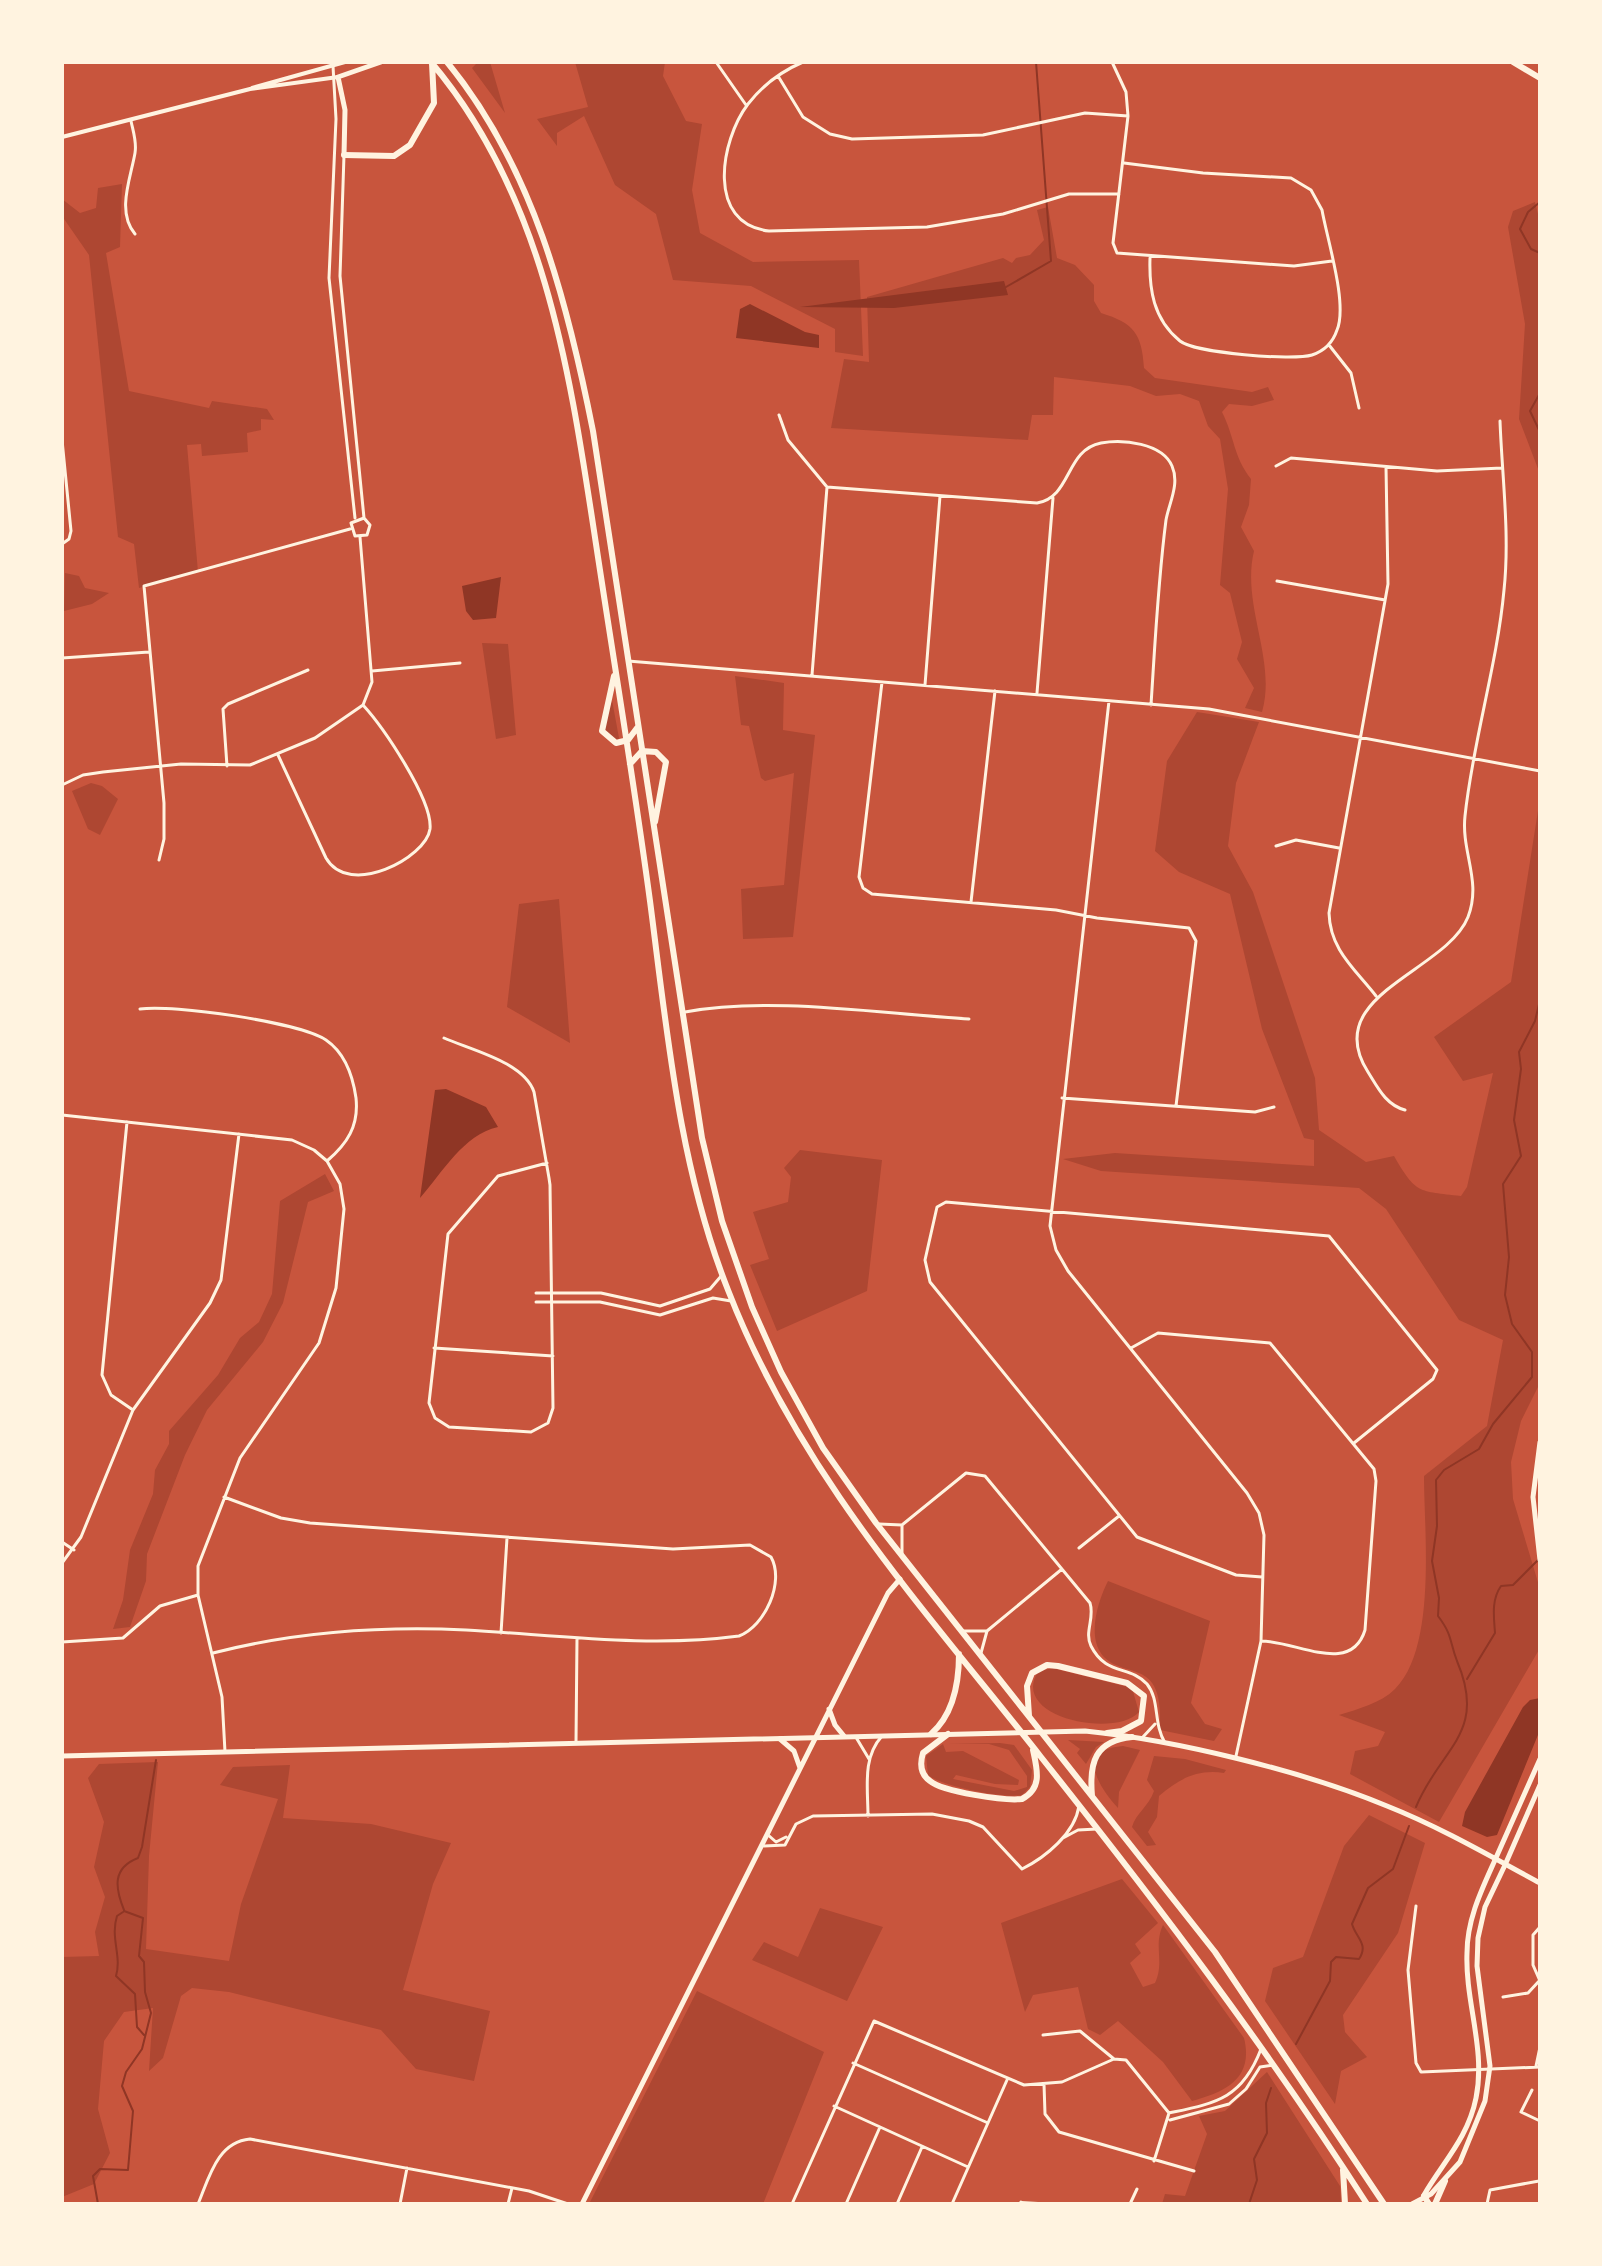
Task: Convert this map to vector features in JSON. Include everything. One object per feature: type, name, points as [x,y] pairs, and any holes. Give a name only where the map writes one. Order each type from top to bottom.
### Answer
[{"type":"highway","points":[[344,155],[394,156],[410,145],[434,103],[431,62]]},
{"type":"highway","points":[[431,62],[469,112],[500,164],[544,276],[572,391],[681,1116],[697,1192],[732,1301],[781,1407],[847,1514],[1098,1829],[1262,2046],[1367,2204]]},
{"type":"highway","points":[[447,62],[484,113],[515,168],[561,293],[593,431],[711,1180],[752,1307],[781,1372],[823,1448],[876,1523],[1215,1952],[1384,2204]]},
{"type":"highway","points":[[1513,62],[1540,78]]},
{"type":"highway","points":[[615,671],[601,727],[608,740],[626,742]]},
{"type":"highway","points":[[626,742],[638,724]]},
{"type":"highway","points":[[629,768],[642,751]]},
{"type":"highway","points":[[642,751],[656,752],[667,766],[654,828]]},
{"type":"highway","points":[[931,1734],[946,1717],[957,1688],[959,1654]]},
{"type":"highway","points":[[1029,1716],[1027,1691],[1032,1673],[1047,1665],[1058,1666],[1127,1683],[1144,1696],[1141,1721],[1122,1731],[1107,1733]]},
{"type":"highway","points":[[948,1734],[923,1753],[921,1767],[927,1780],[942,1787],[1007,1799],[1022,1799],[1034,1789],[1038,1774],[1033,1746]]},
{"type":"highway","points":[[1092,1796],[1091,1768],[1096,1754],[1108,1743],[1132,1737]]},
{"type":"highway","points":[[1342,2166],[1345,2204]]},
{"type":"highway","points":[[1424,2196],[1432,2204],[1445,2181]]},
{"type":"main road","points":[[344,155],[345,110],[335,77],[381,62]]},
{"type":"main road","points":[[1540,1442],[1533,1497],[1540,1560]]},
{"type":"main road","points":[[582,2204],[829,1708],[888,1593],[900,1579]]},
{"type":"main road","points":[[829,1708],[835,1725],[844,1736]]},
{"type":"main road","points":[[62,1756],[854,1735],[1107,1733],[1235,1760],[1376,1801],[1540,1883]]},
{"type":"main road","points":[[779,1738],[794,1751],[800,1768]]},
{"type":"main road","points":[[1424,2196],[1463,2137],[1476,2099],[1479,2067],[1467,1967],[1468,1937],[1479,1897],[1540,1759]]},
{"type":"main road","points":[[1412,2204],[1445,2181],[1460,2162],[1480,2120],[1490,2066],[1477,1966],[1478,1938],[1485,1907],[1540,1785]]},
{"type":"street","points":[[250,89],[257,84],[345,62]]},
{"type":"street","points":[[716,62],[746,106]]},
{"type":"street","points":[[803,62],[778,76],[746,106],[734,130],[727,156],[725,194],[737,218],[759,230],[927,227],[978,220],[1069,194],[1119,194]]},
{"type":"street","points":[[1112,62],[1126,92],[1128,116],[1114,248],[1122,256],[1294,266],[1332,261]]},
{"type":"street","points":[[333,66],[336,119],[329,278],[355,518],[350,529]]},
{"type":"street","points":[[778,76],[792,104],[811,124],[830,134],[852,139],[983,135],[1085,113],[1128,116]]},
{"type":"street","points":[[62,137],[250,89],[335,77]]},
{"type":"street","points":[[131,121],[135,147],[126,195],[130,227],[135,234]]},
{"type":"street","points":[[333,165],[344,155]]},
{"type":"street","points":[[344,155],[340,267],[344,326],[364,518],[370,529],[360,537]]},
{"type":"street","points":[[1124,163],[1298,181],[1311,190],[1320,203],[1341,316],[1329,345],[1299,357],[1187,345],[1174,336],[1151,300],[1150,258]]},
{"type":"street","points":[[332,193],[343,194]]},
{"type":"street","points":[[334,327],[344,326]]},
{"type":"street","points":[[1329,345],[1351,373],[1359,408]]},
{"type":"street","points":[[779,415],[788,440],[827,487],[812,675]]},
{"type":"street","points":[[1405,1110],[1386,1100],[1361,1056],[1360,1025],[1376,996],[1445,949],[1467,919],[1475,882],[1464,823],[1504,590],[1500,421]]},
{"type":"street","points":[[62,440],[71,531],[69,539],[62,544]]},
{"type":"street","points":[[1037,695],[1053,498],[1080,454],[1098,444],[1150,447],[1161,452],[1172,466],[1175,486],[1166,520],[1151,705]]},
{"type":"street","points":[[1276,466],[1291,458],[1455,472],[1502,468]]},
{"type":"street","points":[[1376,996],[1345,961],[1332,937],[1329,906],[1385,600],[1389,565],[1386,467]]},
{"type":"street","points":[[827,487],[1029,503],[1053,498]]},
{"type":"street","points":[[925,685],[940,496]]},
{"type":"street","points":[[355,518],[364,518]]},
{"type":"street","points":[[62,785],[88,774],[160,766],[250,765],[315,738],[363,705],[372,687],[371,671],[360,537],[350,529]]},
{"type":"street","points":[[159,860],[164,839],[143,593],[147,584],[350,529]]},
{"type":"street","points":[[1277,581],[1385,600]]},
{"type":"street","points":[[62,658],[149,652]]},
{"type":"street","points":[[628,661],[1229,712],[1540,771]]},
{"type":"street","points":[[371,671],[460,663]]},
{"type":"street","points":[[227,766],[223,709],[228,704],[308,670]]},
{"type":"street","points":[[882,682],[861,884],[872,894],[1179,924],[1194,934],[1176,1106]]},
{"type":"street","points":[[971,903],[995,691]]},
{"type":"street","points":[[1109,701],[1062,1098],[1051,1211],[1052,1236],[1062,1262],[1252,1499],[1264,1535],[1261,1641],[1258,1670],[1235,1760]]},
{"type":"street","points":[[278,755],[326,858],[336,871],[363,878],[416,852],[427,840],[429,819],[390,736],[363,705]]},
{"type":"street","points":[[1276,846],[1296,840],[1339,848]]},
{"type":"street","points":[[683,1013],[720,1007],[769,1007],[969,1019]]},
{"type":"street","points":[[140,1009],[167,1008],[299,1028],[328,1041],[351,1073],[356,1105],[347,1142],[327,1161]]},
{"type":"street","points":[[444,1038],[528,1079],[534,1092],[547,1163],[551,1191],[553,1412],[548,1423],[531,1432],[449,1427],[435,1418],[429,1403],[445,1247],[450,1230],[498,1176],[511,1170],[547,1163]]},
{"type":"street","points":[[1062,1098],[1255,1112],[1274,1107]]},
{"type":"street","points":[[62,1115],[292,1140],[314,1150],[327,1161],[339,1180],[344,1202],[336,1288],[328,1322],[309,1360],[244,1450],[198,1566],[198,1595],[222,1697],[225,1752]]},
{"type":"street","points":[[127,1122],[102,1366],[105,1385],[111,1395],[133,1410]]},
{"type":"street","points":[[62,1563],[74,1550],[133,1410],[210,1303],[221,1280],[239,1134]]},
{"type":"street","points":[[1262,1577],[1236,1575],[1144,1542],[1119,1516],[930,1282],[925,1265],[935,1210],[941,1203],[1051,1211],[1322,1234],[1333,1239],[1437,1370],[1433,1379],[1354,1443]]},
{"type":"street","points":[[536,1293],[601,1293],[660,1306],[710,1289],[722,1275]]},
{"type":"street","points":[[536,1302],[600,1302],[660,1315],[713,1298],[732,1301]]},
{"type":"street","points":[[1131,1348],[1158,1333],[1270,1343],[1354,1443],[1376,1476],[1363,1636],[1352,1650],[1335,1656],[1285,1642],[1261,1641]]},
{"type":"street","points":[[434,1348],[553,1356]]},
{"type":"street","points":[[876,1523],[902,1525],[964,1475],[978,1473],[996,1489],[1091,1605],[1088,1637],[1093,1650],[1110,1669],[1135,1676],[1147,1684],[1154,1699],[1155,1724],[1166,1744]]},
{"type":"street","points":[[213,1653],[302,1634],[447,1630],[625,1640],[745,1634],[757,1624],[774,1590],[776,1565],[765,1551],[750,1545],[673,1549],[310,1523],[281,1518],[224,1497]]},
{"type":"street","points":[[1079,1548],[1119,1516]]},
{"type":"street","points":[[902,1525],[903,1557]]},
{"type":"street","points":[[501,1633],[507,1538]]},
{"type":"street","points":[[62,1542],[74,1550]]},
{"type":"street","points":[[980,1655],[987,1631],[1062,1569]]},
{"type":"street","points":[[62,1642],[123,1638],[160,1606],[198,1595]]},
{"type":"street","points":[[961,1630],[987,1631]]},
{"type":"street","points":[[576,1743],[577,1638]]},
{"type":"street","points":[[1141,1739],[1155,1724]]},
{"type":"street","points":[[854,1735],[869,1759]]},
{"type":"street","points":[[868,1816],[869,1759],[874,1745],[883,1735]]},
{"type":"street","points":[[1063,1838],[1075,1823],[1079,1805]]},
{"type":"street","points":[[760,1847],[781,1847],[800,1821],[813,1816],[932,1814],[983,1827],[1022,1869],[1078,1830],[1098,1829]]},
{"type":"street","points":[[767,1833],[779,1842],[789,1835]]},
{"type":"street","points":[[1416,1906],[1408,1970],[1416,2063],[1421,2072],[1490,2066],[1538,2067],[1540,2047]]},
{"type":"street","points":[[1503,1997],[1528,1993],[1540,1980],[1533,1965],[1533,1935],[1540,1927]]},
{"type":"street","points":[[792,2204],[874,2021],[1024,2085],[1078,2077],[1114,2059]]},
{"type":"street","points":[[1043,2035],[1080,2031],[1114,2059],[1134,2066],[1169,2113],[1170,2120],[1154,2161]]},
{"type":"street","points":[[1169,2113],[1225,2099],[1238,2089],[1262,2046]]},
{"type":"street","points":[[853,2063],[988,2123]]},
{"type":"street","points":[[1170,2120],[1210,2111],[1235,2100],[1261,2066],[1275,2064]]},
{"type":"street","points":[[952,2204],[1007,2080]]},
{"type":"street","points":[[1044,2084],[1046,2118],[1059,2132],[1194,2171]]},
{"type":"street","points":[[1532,2090],[1521,2112],[1540,2121]]},
{"type":"street","points":[[1208,2104],[1210,2111]]},
{"type":"street","points":[[834,2106],[968,2167]]},
{"type":"street","points":[[846,2204],[880,2127]]},
{"type":"street","points":[[198,2204],[220,2156],[243,2140],[279,2143],[512,2188],[568,2204]]},
{"type":"street","points":[[897,2204],[922,2147]]},
{"type":"street","points":[[400,2204],[407,2168]]},
{"type":"street","points":[[1487,2204],[1490,2190],[1540,2178],[1540,2194]]},
{"type":"street","points":[[508,2204],[512,2188]]},
{"type":"street","points":[[1130,2204],[1137,2189]]},
{"type":"lane","points":[[1020,2203],[1055,2204]]},
{"type":"shaded area","points":[[478,62],[490,62],[505,113],[472,68]]},
{"type":"shaded area","points":[[575,62],[665,62],[663,76],[686,121],[702,124],[692,190],[700,233],[753,262],[859,260],[863,356],[835,352],[835,329],[751,286],[673,280],[656,214],[615,185],[584,116],[557,133],[557,146],[537,119],[588,107]]},
{"type":"shaded area","points":[[122,184],[120,247],[106,253],[129,391],[209,408],[212,401],[267,409],[274,420],[261,419],[261,430],[247,433],[248,452],[202,456],[201,444],[187,445],[198,572],[139,588],[134,544],[118,537],[89,255],[62,216],[62,199],[80,213],[96,208],[98,188]]},
{"type":"shaded area","points":[[1535,202],[1540,222],[1540,474],[1519,419],[1525,324],[1508,227],[1513,211]]},
{"type":"shaded area","points":[[1048,207],[1057,258],[1075,265],[1094,285],[1094,301],[1101,313],[1121,321],[1134,332],[1141,346],[1144,368],[1155,378],[1252,392],[1268,387],[1274,400],[1252,406],[1229,404],[1222,412],[1241,462],[1251,479],[1249,505],[1241,527],[1254,551],[1252,592],[1265,672],[1262,712],[1245,708],[1254,688],[1237,659],[1242,642],[1230,593],[1220,585],[1228,489],[1220,439],[1208,426],[1199,401],[1180,394],[1156,396],[1130,386],[1054,377],[1053,415],[1032,415],[1028,440],[831,428],[844,359],[869,362],[867,297],[1003,258],[1012,263],[1016,258],[1030,255],[1044,240],[1037,210]]},
{"type":"shaded area","points":[[1004,281],[1008,295],[894,308],[800,307]]},
{"type":"shaded area","points":[[750,304],[805,332],[819,335],[819,348],[736,338],[740,309]]},
{"type":"shaded area","points":[[65,573],[79,576],[85,588],[109,593],[92,604],[64,611]]},
{"type":"shaded area","points":[[501,577],[496,618],[473,620],[466,611],[462,586]]},
{"type":"shaded area","points":[[482,643],[508,644],[516,735],[496,739]]},
{"type":"shaded area","points":[[735,676],[784,683],[783,730],[815,735],[793,937],[743,939],[741,889],[784,885],[794,773],[765,781],[761,778],[749,726],[741,725]]},
{"type":"shaded area","points":[[612,700],[618,740],[606,733],[604,725]]},
{"type":"shaded area","points":[[1197,712],[1259,722],[1236,783],[1228,846],[1253,892],[1315,1078],[1319,1130],[1366,1162],[1394,1156],[1408,1178],[1427,1191],[1461,1196],[1467,1187],[1493,1073],[1463,1081],[1434,1037],[1511,982],[1540,798],[1540,1383],[1521,1421],[1511,1462],[1513,1499],[1540,1589],[1540,1648],[1439,1822],[1350,1774],[1355,1751],[1378,1746],[1385,1732],[1339,1715],[1383,1698],[1395,1689],[1408,1670],[1423,1618],[1426,1557],[1424,1476],[1487,1426],[1503,1340],[1459,1320],[1386,1209],[1359,1188],[1101,1171],[1063,1159],[1115,1153],[1314,1166],[1314,1140],[1304,1138],[1262,1029],[1230,894],[1179,872],[1155,851],[1167,761]]},
{"type":"shaded area","points":[[91,783],[102,786],[118,799],[100,835],[88,829],[72,791]]},
{"type":"shaded area","points":[[559,899],[570,1043],[507,1007],[519,904]]},
{"type":"shaded area","points":[[446,1089],[486,1107],[498,1127],[464,1146],[420,1198],[435,1090]]},
{"type":"shaded area","points":[[800,1150],[882,1160],[867,1291],[777,1331],[750,1265],[769,1259],[753,1212],[788,1202],[791,1177],[784,1168]]},
{"type":"shaded area","points":[[325,1174],[334,1191],[308,1202],[283,1303],[263,1342],[207,1410],[185,1455],[147,1554],[146,1581],[130,1627],[113,1629],[123,1600],[130,1550],[153,1494],[155,1470],[169,1444],[169,1431],[218,1375],[240,1338],[259,1322],[272,1294],[280,1201]]},
{"type":"shaded area","points":[[1108,1581],[1210,1621],[1191,1703],[1205,1724],[1222,1729],[1214,1741],[1160,1730],[1159,1702],[1151,1681],[1142,1674],[1116,1665],[1105,1658],[1099,1649],[1095,1639],[1096,1614]]},
{"type":"shaded area","points":[[1052,1668],[1132,1688],[1139,1712],[1127,1720],[1089,1723],[1051,1712],[1038,1701],[1033,1688],[1038,1672]]},
{"type":"shaded area","points":[[1540,1698],[1540,1730],[1497,1835],[1487,1837],[1462,1826],[1465,1812],[1523,1707],[1530,1700]]},
{"type":"shaded area","points":[[1068,1740],[1104,1742],[1096,1747],[1086,1764],[1077,1753],[1080,1749]]},
{"type":"shaded area","points":[[1000,1743],[1014,1745],[1032,1770],[1030,1787],[1022,1795],[974,1791],[928,1775],[926,1756],[943,1744],[946,1752],[963,1751],[1019,1780],[1018,1785],[995,1784],[956,1775],[953,1779],[1014,1791],[1027,1787],[1027,1776],[1009,1750],[989,1744],[948,1744]]},
{"type":"shaded area","points":[[1123,1746],[1140,1750],[1119,1792],[1118,1808],[1098,1779],[1095,1761],[1099,1754],[1108,1749]]},
{"type":"shaded area","points":[[1154,1756],[1185,1759],[1226,1770],[1224,1773],[1189,1777],[1159,1796],[1157,1817],[1148,1832],[1156,1845],[1147,1846],[1132,1827],[1154,1791],[1147,1780]]},
{"type":"shaded area","points":[[158,1762],[149,1856],[146,1949],[229,1961],[241,1904],[278,1799],[220,1785],[233,1767],[290,1765],[283,1818],[371,1824],[451,1843],[433,1884],[403,1990],[490,2011],[474,2081],[416,2069],[381,2030],[229,1992],[192,1988],[181,1996],[163,2058],[149,2071],[153,2008],[124,2012],[104,2041],[98,2109],[110,2153],[94,2184],[62,2197],[62,1957],[99,1956],[95,1932],[105,1897],[94,1867],[104,1822],[88,1778],[99,1764]]},
{"type":"shaded area","points":[[1369,1815],[1425,1843],[1398,1933],[1343,2015],[1345,2032],[1367,2057],[1341,2071],[1335,2104],[1265,2001],[1273,1968],[1303,1957],[1344,1846]]},
{"type":"shaded area","points":[[1122,1879],[1158,1923],[1135,1944],[1141,1953],[1130,1963],[1143,1987],[1155,1983],[1158,1975],[1159,1940],[1163,1925],[1244,2038],[1246,2052],[1241,2073],[1216,2093],[1192,2101],[1163,2062],[1118,2021],[1100,2035],[1088,2029],[1078,1987],[1033,1995],[1025,2012],[1001,1923]]},
{"type":"shaded area","points":[[820,1908],[883,1927],[847,2001],[752,1960],[764,1942],[798,1957]]},
{"type":"shaded area","points":[[697,1991],[824,2052],[763,2204],[589,2204]]},
{"type":"shaded area","points":[[1267,2072],[1340,2186],[1341,2204],[1162,2204],[1165,2194],[1185,2196],[1207,2134],[1199,2116],[1225,2111]]},
{"type":"waterway","points":[[1006,287],[1051,261],[1036,62]]},
{"type":"waterway","points":[[1540,202],[1528,212],[1520,229],[1531,249],[1540,253]]},
{"type":"waterway","points":[[1540,393],[1530,411],[1540,432]]},
{"type":"waterway","points":[[1540,976],[1540,992]]},
{"type":"waterway","points":[[1416,1807],[1457,1739],[1467,1706],[1465,1686],[1450,1638],[1438,1616],[1439,1598],[1432,1561],[1437,1526],[1436,1480],[1444,1470],[1479,1449],[1493,1424],[1532,1377],[1532,1352],[1512,1324],[1505,1295],[1509,1257],[1503,1184],[1521,1156],[1514,1120],[1521,1069],[1519,1052],[1535,1021],[1540,1000]]},
{"type":"waterway","points":[[1467,1679],[1495,1633],[1494,1603],[1498,1591],[1501,1586],[1513,1585],[1539,1559]]},
{"type":"waterway","points":[[124,1910],[118,1880],[124,1867],[138,1858],[142,1847],[156,1760]]},
{"type":"waterway","points":[[1296,2044],[1330,1981],[1331,1962],[1336,1957],[1359,1959],[1362,1954],[1362,1945],[1352,1924],[1368,1888],[1393,1869],[1409,1826]]},
{"type":"waterway","points":[[98,2204],[93,2176],[100,2169],[128,2170],[133,2111],[122,2086],[126,2072],[142,2049],[151,2013],[145,1992],[144,1962],[139,1956],[143,1918],[124,1911]]},
{"type":"waterway","points":[[123,1912],[117,1916],[115,1924],[116,1976],[135,1994],[137,2027],[144,2035]]},
{"type":"waterway","points":[[1249,2204],[1257,2180],[1254,2159],[1267,2133],[1266,2103],[1271,2088]]}]
